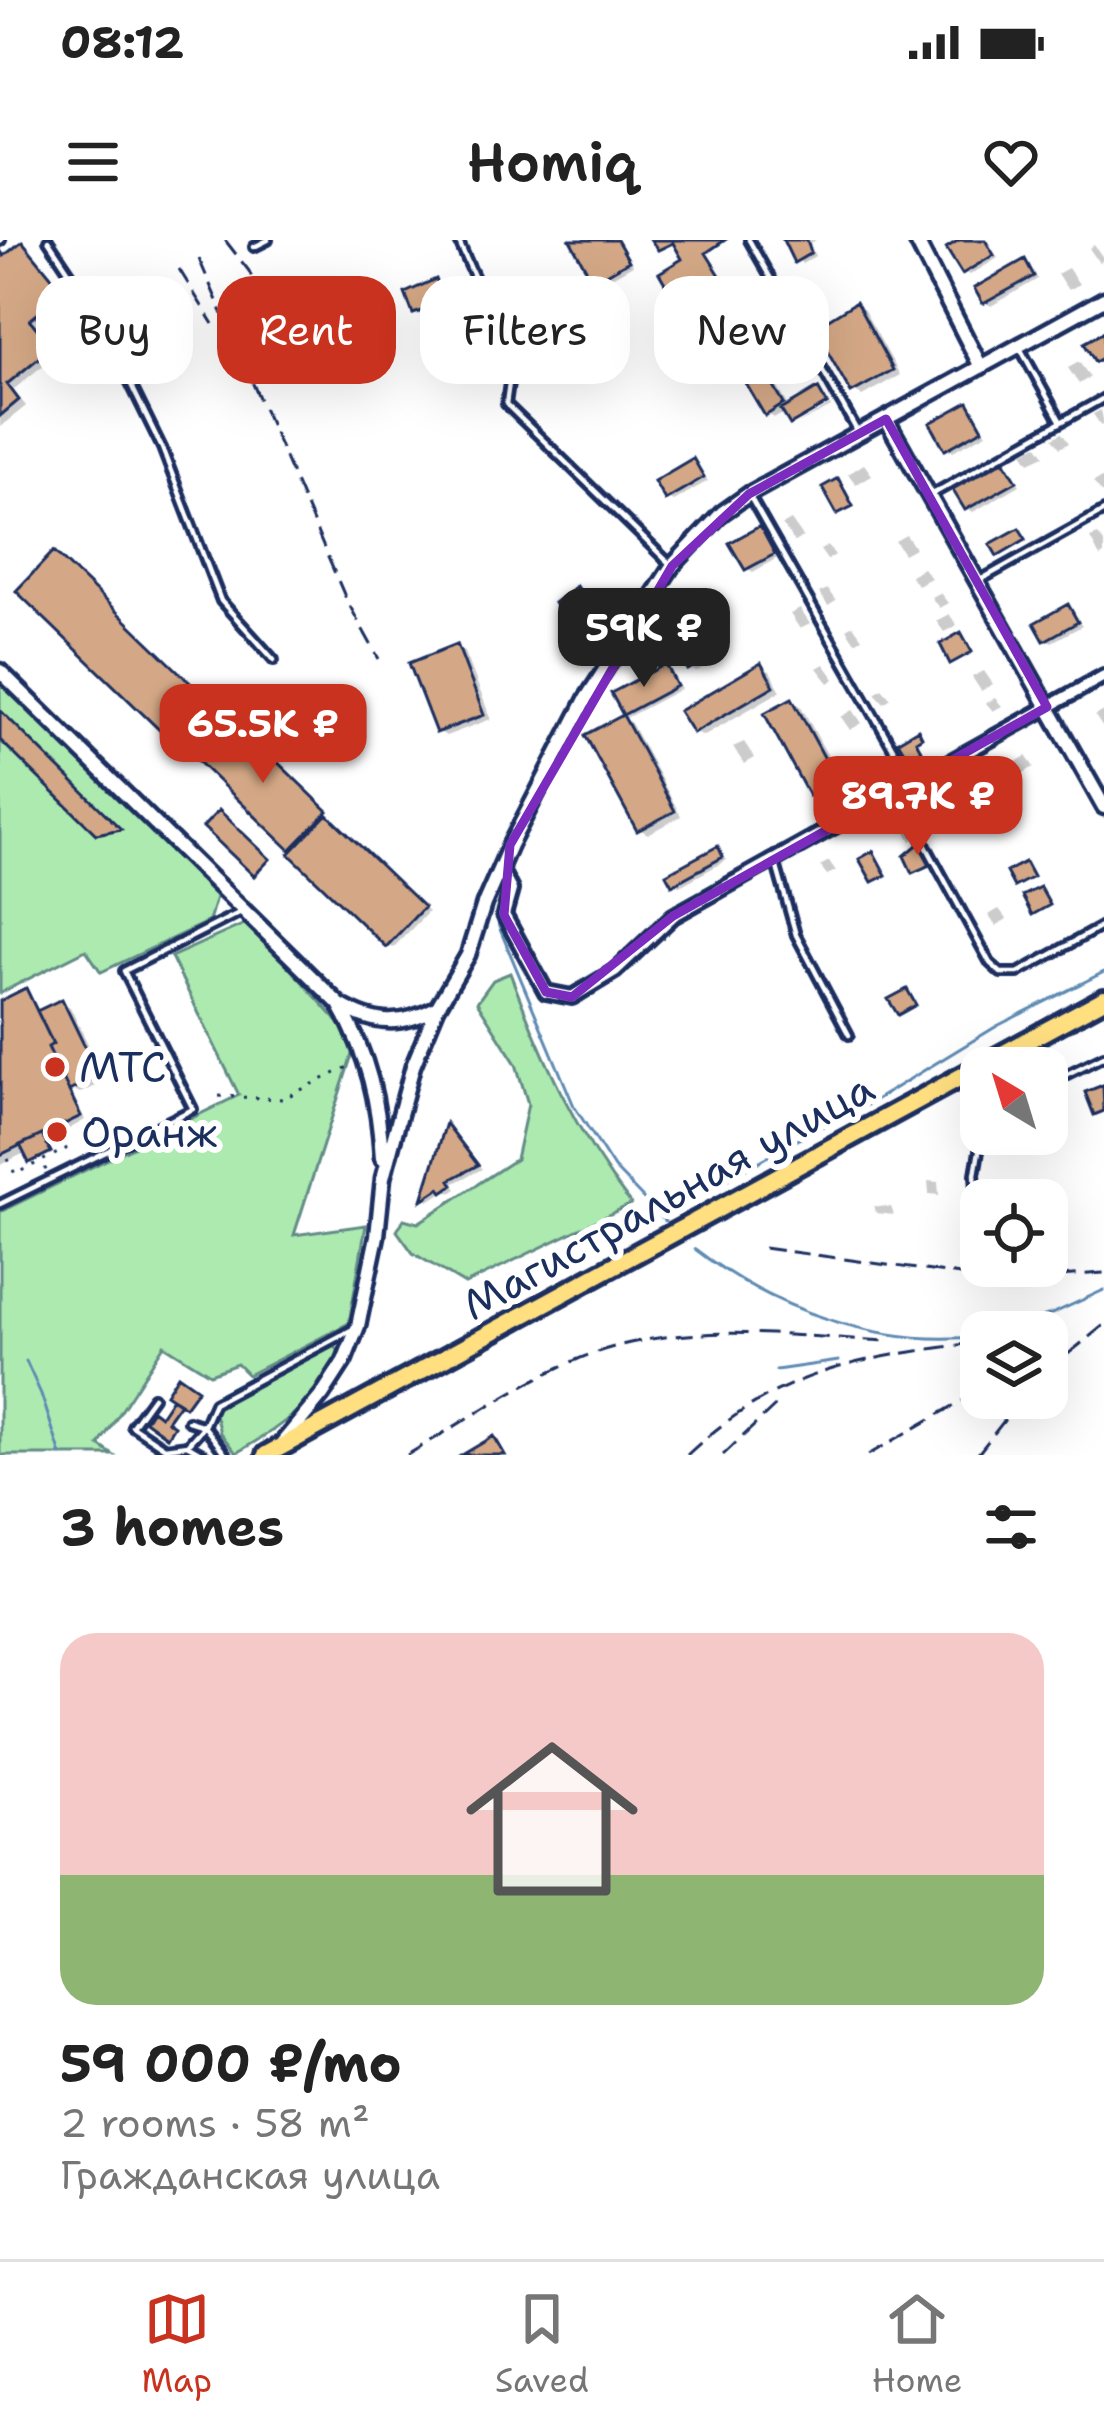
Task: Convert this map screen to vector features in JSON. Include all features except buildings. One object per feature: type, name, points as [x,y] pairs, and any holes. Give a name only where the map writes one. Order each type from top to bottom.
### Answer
[{"type":"main road","name":"Магистральная улица","points":[[272,1452],[1104,998]]},
{"type":"street","points":[[920,241],[981,367]]},
{"type":"street","points":[[272,1452],[322,1394],[358,1327],[377,1236],[383,1178],[407,1087],[437,1008],[468,955],[500,869],[586,699],[672,566],[722,513],[749,494],[1104,299]]},
{"type":"street","points":[[886,419],[1104,807]]},
{"type":"street","points":[[0,671],[340,1005],[366,1058],[380,1121],[383,1178]]},
{"type":"street","points":[[500,869],[511,890],[504,914],[545,992],[572,997],[615,971],[673,916],[1104,676]]},
{"type":"street","points":[[340,1005],[381,1023],[398,1023],[437,1008]]},
{"type":"lane","points":[[48,240],[94,309],[162,448],[221,601],[274,660]]},
{"type":"lane","points":[[254,247],[268,240]]},
{"type":"lane","points":[[458,240],[512,362],[506,404],[672,566]]},
{"type":"lane","points":[[749,240],[859,434]]},
{"type":"lane","points":[[1019,346],[1061,422]]},
{"type":"lane","points":[[929,496],[1104,398]]},
{"type":"lane","points":[[749,494],[912,782]]},
{"type":"lane","points":[[977,582],[1104,511]]},
{"type":"lane","points":[[896,791],[990,962],[1001,973],[1018,974],[1104,925]]},
{"type":"lane","points":[[775,858],[796,935],[849,1034]]},
{"type":"lane","points":[[0,1204],[193,1109],[124,971],[247,909]]},
{"type":"lane","points":[[1068,1074],[1104,1056]]},
{"type":"lane","points":[[187,1445],[205,1426],[214,1403],[358,1327]]},
{"type":"lane","points":[[152,1397],[132,1426],[165,1448],[187,1445],[204,1455]]},
{"type":"lane","points":[[188,1421],[205,1426],[226,1455]]},
{"type":"lane","points":[[299,1436],[305,1455]]},
{"type":"path","points":[[219,1096],[282,1099],[366,1058]]},
{"type":"path","points":[[8,1159],[15,1174],[66,1149],[59,1134]]},
{"type":"path","points":[[40,1159],[50,1179]]},
{"type":"highlighted area","points":[[886,419],[1047,707],[673,916],[572,997],[546,992],[504,915],[510,845],[672,566],[749,494]]},
{"type":"green space","points":[[0,683],[218,890],[209,921],[101,972],[86,950],[0,993]]},
{"type":"green space","points":[[249,922],[356,1042],[294,1235],[366,1225],[349,1323],[248,1375],[237,1364],[210,1374],[164,1345],[99,1445],[113,1455],[0,1455],[0,1212],[239,1095],[171,957]]},
{"type":"green space","points":[[510,973],[562,1093],[631,1204],[465,1284],[413,1253],[397,1231],[404,1219],[418,1223],[516,1159],[528,1104],[516,1064],[477,1002],[493,980]]},
{"type":"green space","points":[[333,1343],[342,1356],[308,1400],[283,1423],[236,1453],[220,1433],[214,1410]]},
{"type":"waterway","points":[[501,906],[499,927],[574,1106],[614,1168],[665,1221]]},
{"type":"waterway","points":[[710,1189],[859,1110],[997,1026],[1104,972]]},
{"type":"waterway","points":[[695,1249],[759,1290],[830,1320],[905,1336],[960,1337]]},
{"type":"waterway","points":[[1058,1311],[1104,1290]]},
{"type":"waterway","points":[[26,1361],[61,1455]]},
{"type":"waterway","points":[[776,1370],[839,1361]]},
{"type":"railway","points":[[225,240],[251,276]]},
{"type":"railway","points":[[199,259],[346,599],[379,659]]},
{"type":"railway","points":[[179,269],[213,324]]},
{"type":"railway","points":[[764,1248],[997,1280],[1104,1273]]},
{"type":"railway","points":[[1068,1354],[1104,1325]]},
{"type":"railway","points":[[407,1455],[532,1381],[613,1347],[729,1333],[886,1341]]},
{"type":"railway","points":[[687,1455],[721,1426],[789,1385],[860,1362],[960,1345]]},
{"type":"railway","points":[[868,1455],[960,1402]]},
{"type":"railway","points":[[723,1455],[775,1406]]},
{"type":"railway","points":[[977,1455],[1005,1419]]},
{"type":"place","name":"МТС","points":[[55,1067]]},
{"type":"place","name":"Оранж","points":[[57,1132]]}]
